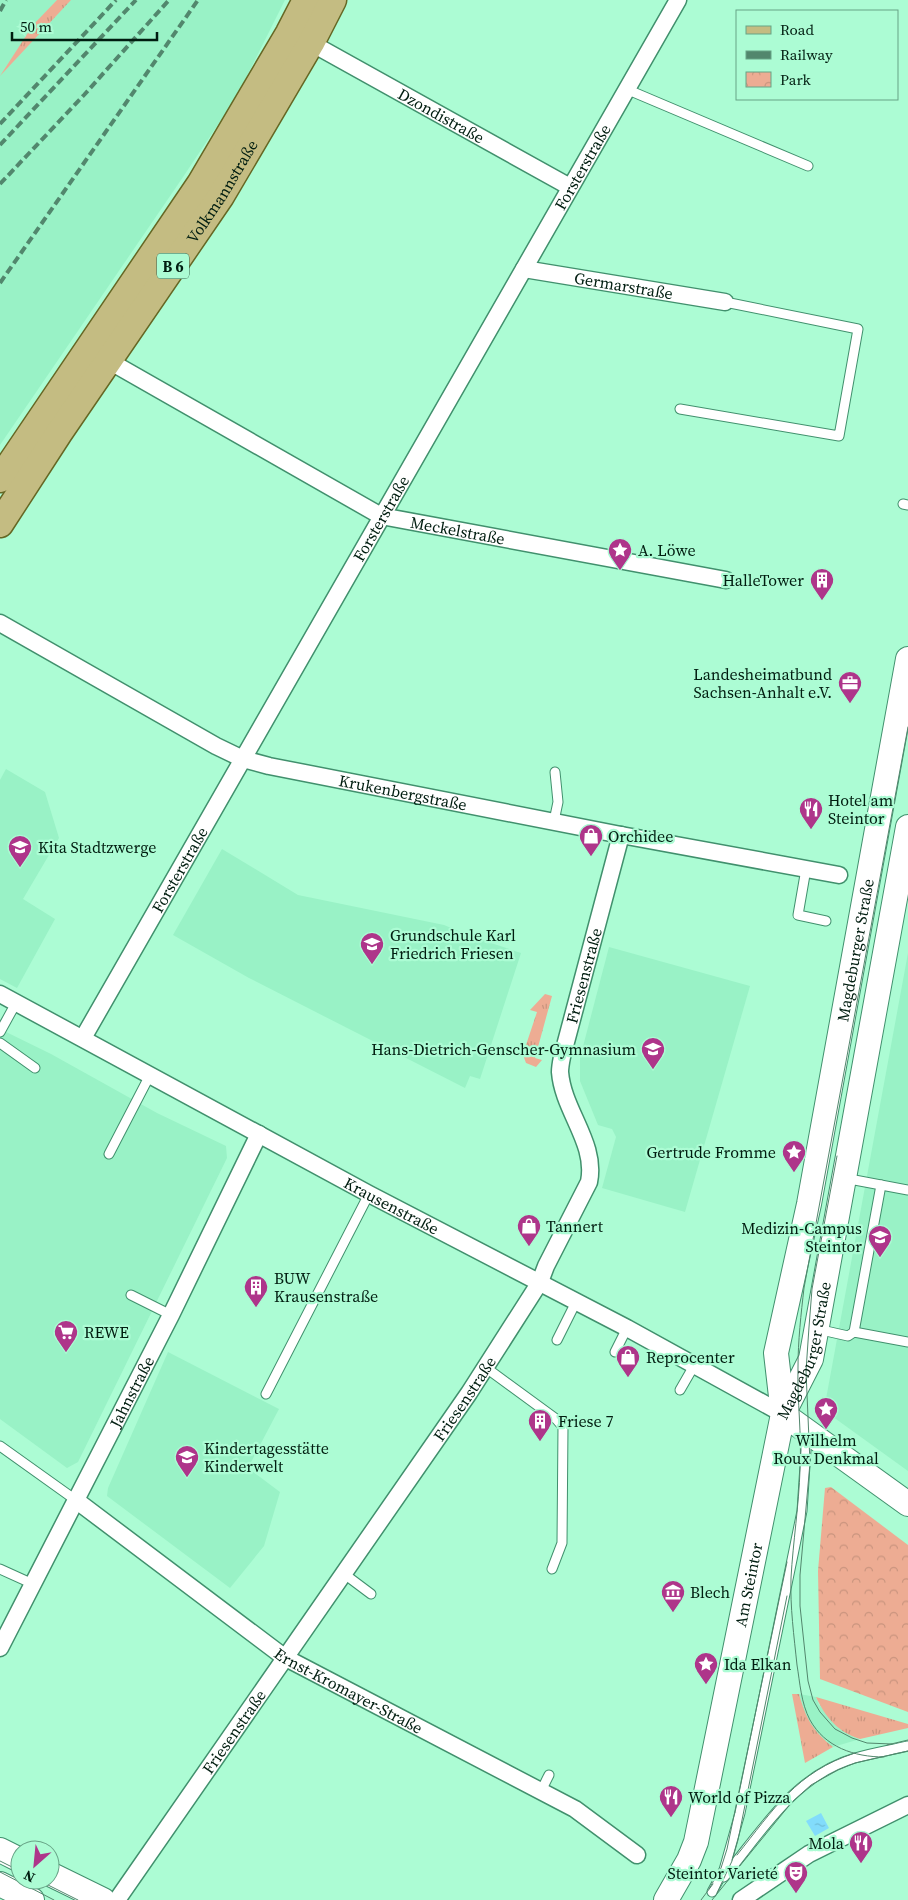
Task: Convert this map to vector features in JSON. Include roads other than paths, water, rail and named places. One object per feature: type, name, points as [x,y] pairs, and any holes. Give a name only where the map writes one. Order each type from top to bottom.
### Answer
[{"type":"main road","name":"Volkmannstraße","points":[[0,479],[200,184],[289,33],[306,0]]},
{"type":"main road","name":"Volkmannstraße","points":[[0,524],[221,196],[311,43],[333,0]]},
{"type":"street","name":"Forsterstraße","points":[[83,1038],[678,0]]},
{"type":"street","name":"Dzondistraße","points":[[311,43],[570,188]]},
{"type":"street","name":"Germarstraße","points":[[524,269],[725,302]]},
{"type":"street","name":"Meckelstraße","points":[[109,361],[381,516],[726,580]]},
{"type":"street","name":"Krukenbergstraße","points":[[0,623],[207,741],[243,758],[279,768],[621,835],[839,875]]},
{"type":"street","name":"Magdeburger Straße","points":[[783,1414],[776,1353],[809,1204],[908,659]]},
{"type":"street","name":"Magdeburger Straße","points":[[783,1414],[811,1359],[908,827]]},
{"type":"street","name":"Friesenstraße","points":[[117,1900],[469,1393],[540,1282],[546,1266],[589,1182],[592,1170],[590,1155],[563,1088],[560,1071],[562,1057],[621,835]]},
{"type":"street","name":"Krausenstraße","points":[[0,994],[369,1194],[627,1328],[783,1414]]},
{"type":"street","name":"Jahnstraße","points":[[0,1648],[171,1315],[259,1134]]},
{"type":"street","points":[[783,1414],[908,1504]]},
{"type":"street","name":"Am Steintor","points":[[666,1900],[689,1860],[701,1821],[783,1414]]},
{"type":"street","name":"Ernst-Kromayer-Straße","points":[[77,1501],[284,1657],[575,1809],[637,1855]]},
{"type":"street","points":[[741,1900],[809,1854],[908,1804]]},
{"type":"street","points":[[60,1879],[103,1900]]},
{"type":"street","points":[[0,1884],[32,1900]]},
{"type":"lane","points":[[626,88],[808,166]]},
{"type":"lane","points":[[680,409],[839,436],[858,329],[725,302]]},
{"type":"lane","points":[[554,821],[558,802],[555,772]]},
{"type":"lane","points":[[806,870],[798,915],[826,921]]},
{"type":"lane","points":[[0,1032],[16,1002]]},
{"type":"lane","points":[[0,1043],[35,1068]]},
{"type":"lane","points":[[109,1154],[150,1075]]},
{"type":"lane","points":[[844,1178],[908,1190]]},
{"type":"lane","points":[[854,1332],[881,1185]]},
{"type":"lane","points":[[266,1394],[369,1194]]},
{"type":"lane","points":[[131,1295],[171,1315]]},
{"type":"lane","points":[[557,1340],[576,1302]]},
{"type":"lane","points":[[615,1352],[627,1328]]},
{"type":"lane","points":[[816,1329],[848,1336],[854,1332],[908,1342]]},
{"type":"lane","points":[[680,1390],[694,1364]]},
{"type":"lane","points":[[485,1367],[556,1418],[563,1427],[562,1542],[552,1569]]},
{"type":"lane","points":[[710,1896],[728,1860],[740,1813],[802,1511],[806,1450],[805,1429]]},
{"type":"lane","points":[[0,1446],[77,1501]]},
{"type":"lane","points":[[0,1569],[33,1584]]},
{"type":"lane","points":[[343,1573],[371,1594]]},
{"type":"lane","points":[[710,1896],[785,1801],[807,1781],[830,1768],[854,1758],[908,1746]]},
{"type":"lane","points":[[541,1791],[549,1775]]},
{"type":"water","points":[[821,1813],[829,1828],[815,1836],[806,1821]]},
{"type":"tram line","points":[[884,1757],[862,1755],[841,1749],[824,1737],[810,1720],[803,1700],[797,1665],[791,1578],[799,1483],[798,1357],[804,1288],[908,727]]},
{"type":"tram line","points":[[837,1156],[812,1289],[806,1371],[810,1463],[800,1575],[800,1606],[808,1681],[813,1700],[820,1712],[835,1729],[852,1738],[867,1743],[892,1744]]},
{"type":"tram line","points":[[709,1889],[721,1868],[727,1849],[787,1562]]},
{"type":"tram line","points":[[717,1893],[732,1861],[738,1840],[787,1596]]},
{"type":"tram line","points":[[887,1745],[908,1740]]},
{"type":"tram line","points":[[712,1900],[792,1802],[811,1785],[855,1763],[908,1751]]},
{"type":"tram line","points":[[737,1855],[775,1808],[801,1781],[817,1770],[855,1753]]},
{"type":"tram line","points":[[0,1861],[10,1866]]},
{"type":"tram line","points":[[0,1872],[54,1900]]},
{"type":"tram line","points":[[701,1900],[713,1884]]},
{"type":"tram line","points":[[58,1890],[78,1900]]},
{"type":"railway","points":[[0,11],[6,0]]},
{"type":"railway","points":[[0,124],[116,0]]},
{"type":"railway","points":[[0,145],[136,0]]},
{"type":"railway","points":[[0,184],[84,95],[169,0]]},
{"type":"railway","points":[[0,283],[198,0]]},
{"type":"place","name":"A. Löwe","points":[[620,571]]},
{"type":"place","name":"HalleTower","points":[[822,601]]},
{"type":"place","name":"Landesheimatbund Sachsen-Anhalt e.V.","points":[[850,704]]},
{"type":"place","name":"Hotel am Steintor","points":[[811,830]]},
{"type":"place","name":"Orchidee","points":[[591,857]]},
{"type":"place","name":"Kita Stadtzwerge","points":[[20,868]]},
{"type":"place","name":"Grundschule Karl Friedrich Friesen","points":[[372,965]]},
{"type":"place","name":"Hans-Dietrich-Genscher-Gymnasium","points":[[653,1070]]},
{"type":"place","name":"Gertrude Fromme","points":[[794,1173]]},
{"type":"place","name":"Tannert","points":[[529,1247]]},
{"type":"place","name":"Medizin-Campus Steintor","points":[[880,1258]]},
{"type":"place","name":"BUW Krausenstraße","points":[[256,1308]]},
{"type":"place","name":"REWE","points":[[66,1353]]},
{"type":"place","name":"Reprocenter","points":[[628,1378]]},
{"type":"place","name":"Wilhelm Roux Denkmal","points":[[826,1430]]},
{"type":"place","name":"Friese 7","points":[[540,1442]]},
{"type":"place","name":"Kindertagesstätte Kinderwelt","points":[[187,1478]]},
{"type":"place","name":"Blech","points":[[673,1613]]},
{"type":"place","name":"Ida Elkan","points":[[706,1685]]},
{"type":"place","name":"World of Pizza","points":[[671,1818]]},
{"type":"place","name":"Mola","points":[[861,1864]]},
{"type":"place","name":"Steintor Varieté","points":[[796,1894]]}]
